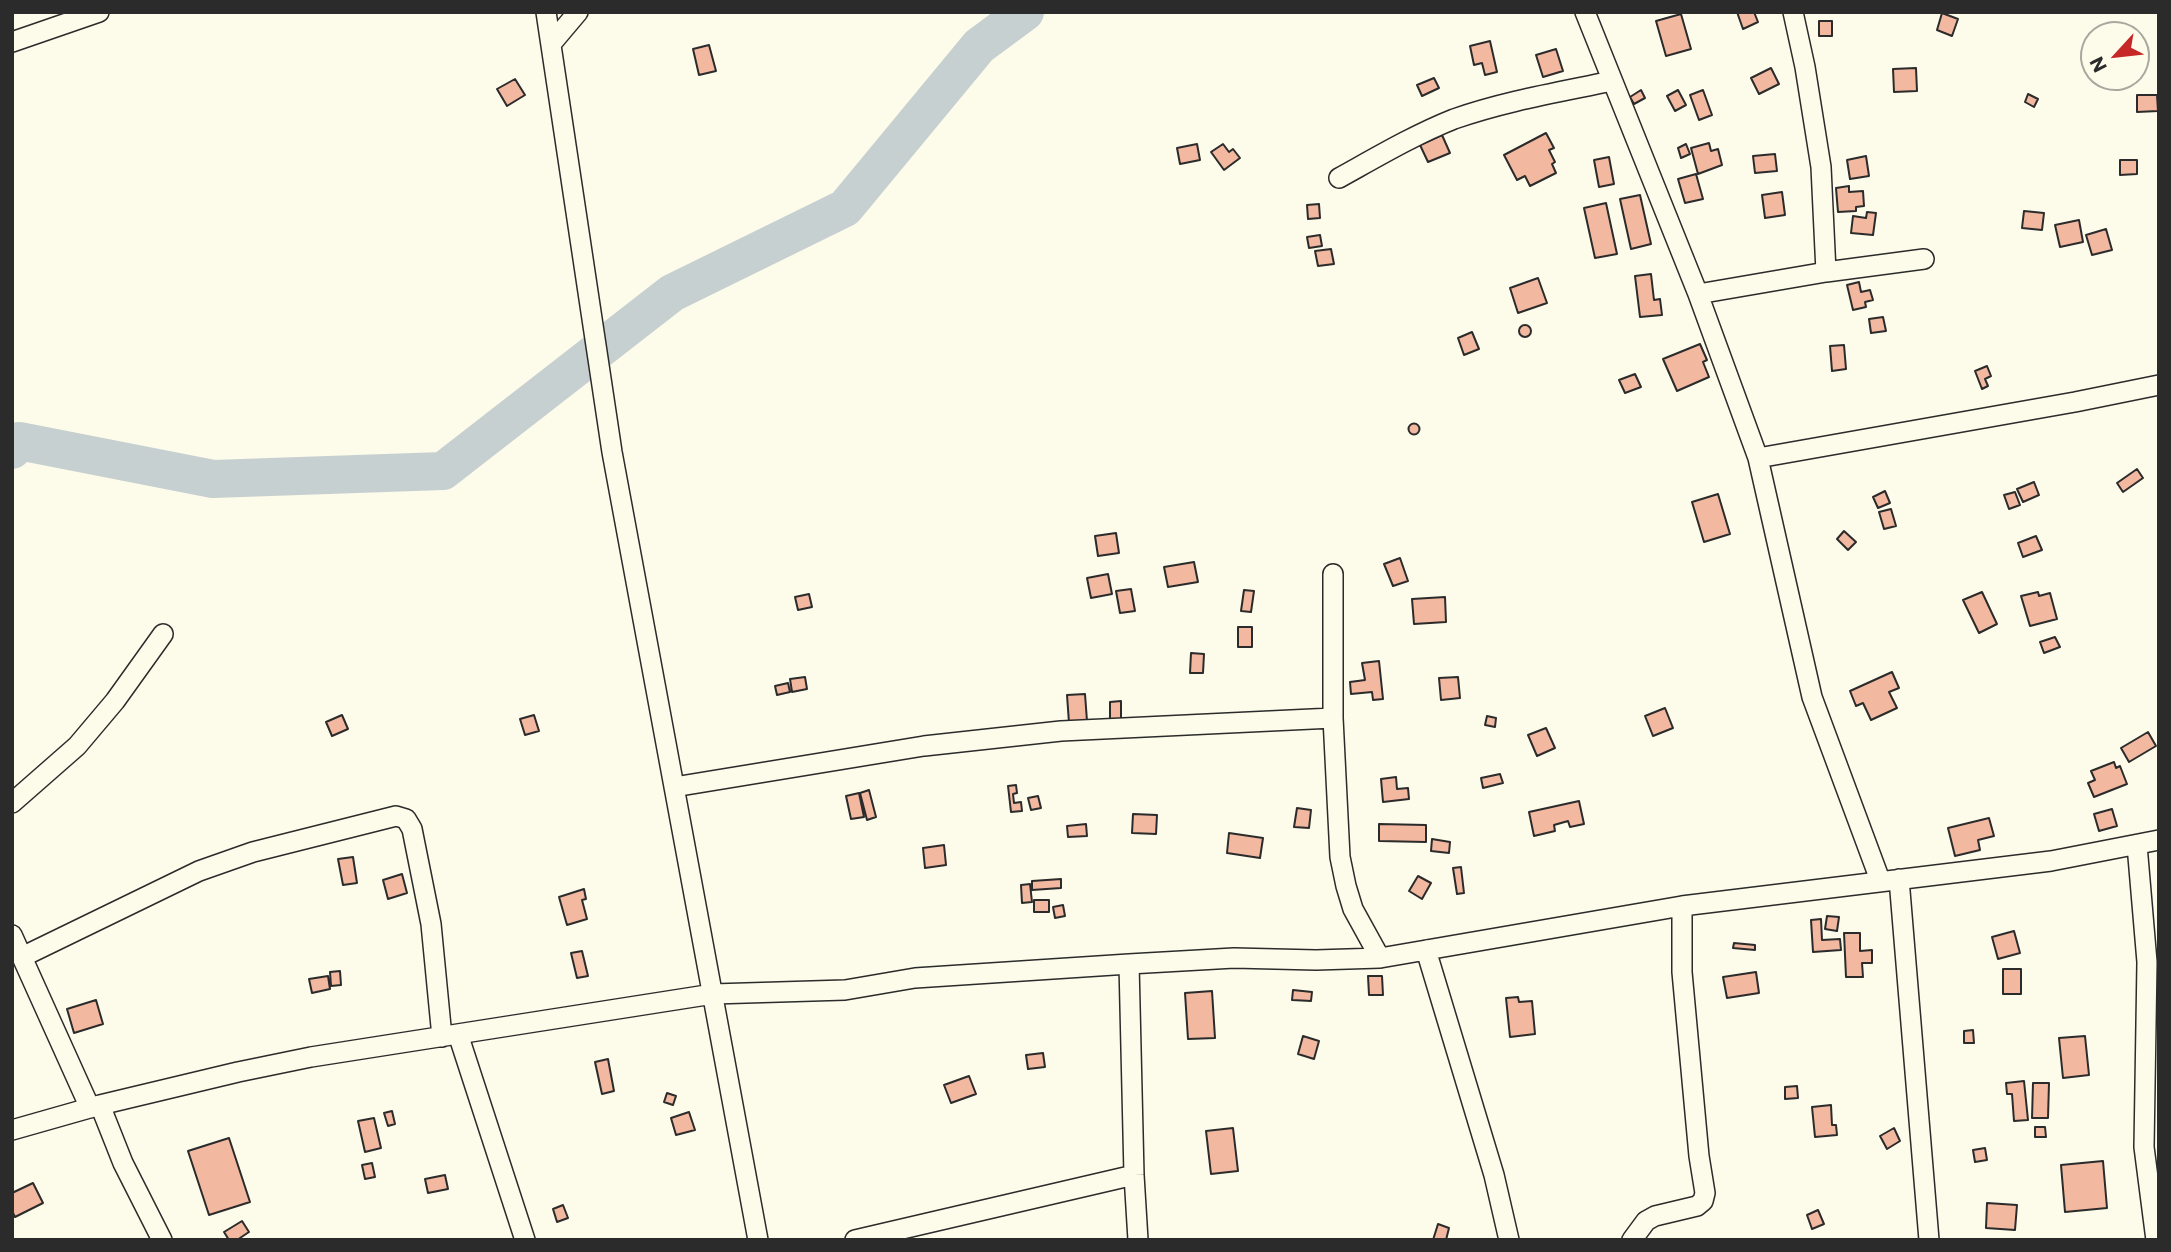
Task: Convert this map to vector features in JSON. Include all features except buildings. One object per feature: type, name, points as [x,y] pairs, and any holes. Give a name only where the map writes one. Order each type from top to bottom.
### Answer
[{"type":"street","points":[[12,42],[99,12]]},
{"type":"street","points":[[546,12],[612,452],[758,1240]]},
{"type":"street","points":[[551,44],[578,12]]},
{"type":"street","points":[[1585,12],[1698,294],[1758,458],[1812,697],[1889,879],[1929,1240]]},
{"type":"street","points":[[1793,12],[1821,167],[1826,272]]},
{"type":"street","points":[[1339,178],[1410,139],[1454,120],[1493,107],[1612,81]]},
{"type":"street","points":[[1698,294],[1826,272],[1924,259]]},
{"type":"street","points":[[1758,458],[2075,402],[2159,384]]},
{"type":"street","points":[[1332,574],[1333,718],[1340,857],[1353,909],[1380,958]]},
{"type":"street","points":[[12,803],[77,746],[115,701],[163,634]]},
{"type":"street","points":[[674,787],[924,746],[1034,734],[1333,718]]},
{"type":"street","points":[[22,957],[200,871],[253,852],[396,816],[406,819],[412,829],[450,1035],[525,1240]]},
{"type":"street","points":[[12,1130],[250,1069],[311,1057],[713,994],[845,990],[915,978],[1234,958],[1380,958],[1682,906],[2051,861],[2159,840]]},
{"type":"street","points":[[2137,845],[2147,962],[2144,1147],[2156,1240]]},
{"type":"street","points":[[1632,1240],[1646,1221],[1655,1216],[1697,1206],[1703,1201],[1705,1193],[1699,1156],[1682,972],[1682,906]]},
{"type":"street","points":[[12,935],[162,1240]]},
{"type":"street","points":[[1426,950],[1494,1175],[1509,1240]]},
{"type":"street","points":[[1129,964],[1138,1240]]},
{"type":"street","points":[[855,1240],[1134,1175]]},
{"type":"waterway","points":[[12,450],[19,441],[213,479],[443,471],[672,293],[845,208],[979,46],[1025,12]]}]
